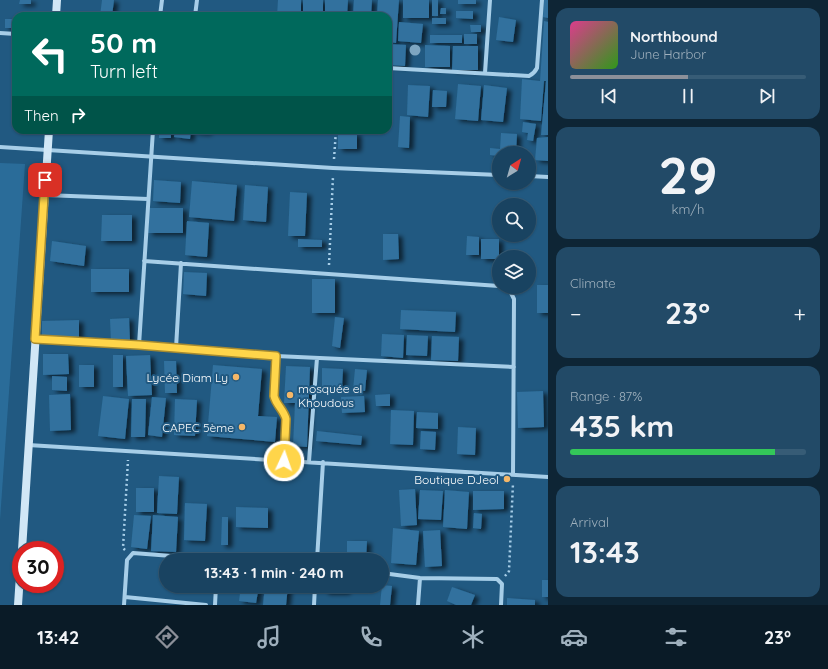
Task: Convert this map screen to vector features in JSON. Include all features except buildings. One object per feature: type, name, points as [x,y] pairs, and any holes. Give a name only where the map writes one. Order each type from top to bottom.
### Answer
[{"type":"street","points":[[56,12],[57,0]]},
{"type":"street","points":[[160,12],[162,0]]},
{"type":"street","points":[[196,12],[197,0]]},
{"type":"street","points":[[485,73],[490,0]]},
{"type":"street","points":[[392,68],[529,76],[535,72],[542,0]]},
{"type":"street","points":[[0,33],[12,34]]},
{"type":"street","points":[[23,541],[49,134]]},
{"type":"street","points":[[139,345],[153,134]]},
{"type":"street","points":[[0,146],[333,168],[492,175]]},
{"type":"street","points":[[536,176],[548,177]]},
{"type":"street","points":[[44,195],[148,199]]},
{"type":"street","points":[[144,261],[492,286]]},
{"type":"street","points":[[176,348],[181,263]]},
{"type":"street","points":[[512,294],[514,299],[513,475]]},
{"type":"street","points":[[35,339],[139,345],[276,356],[514,367]]},
{"type":"street","points":[[276,356],[274,396],[286,419],[284,461]]},
{"type":"street","points":[[309,461],[317,358]]},
{"type":"street","points":[[28,445],[284,461],[309,461],[548,477]]},
{"type":"street","points":[[317,553],[322,462]]},
{"type":"street","points":[[124,605],[127,560],[130,554],[136,552],[159,554]]},
{"type":"street","points":[[389,574],[420,578],[494,578],[500,581],[502,588],[501,605]]},
{"type":"street","points":[[418,605],[420,578]]},
{"type":"street","points":[[18,605],[19,593]]},
{"type":"street","points":[[215,605],[216,593]]},
{"type":"street","points":[[314,605],[315,593]]},
{"type":"street","points":[[125,597],[206,605]]},
{"type":"path","points":[[329,274],[336,134]]},
{"type":"path","points":[[129,451],[124,548],[130,554]]},
{"type":"path","points":[[500,581],[509,571],[513,475]]},
{"type":"shaded area","points":[[0,163],[25,164],[0,520]]},
{"type":"place","name":"Lycée Diam Ly","points":[[236,377]]},
{"type":"place","name":"mosquée el Khoudous","points":[[290,395]]},
{"type":"place","name":"CAPEC 5ème","points":[[242,427]]},
{"type":"place","name":"Boutique DJeol","points":[[507,479]]},
{"type":"route","points":[[45,180],[35,339],[139,345],[276,356],[274,396],[286,419],[284,461]]}]
